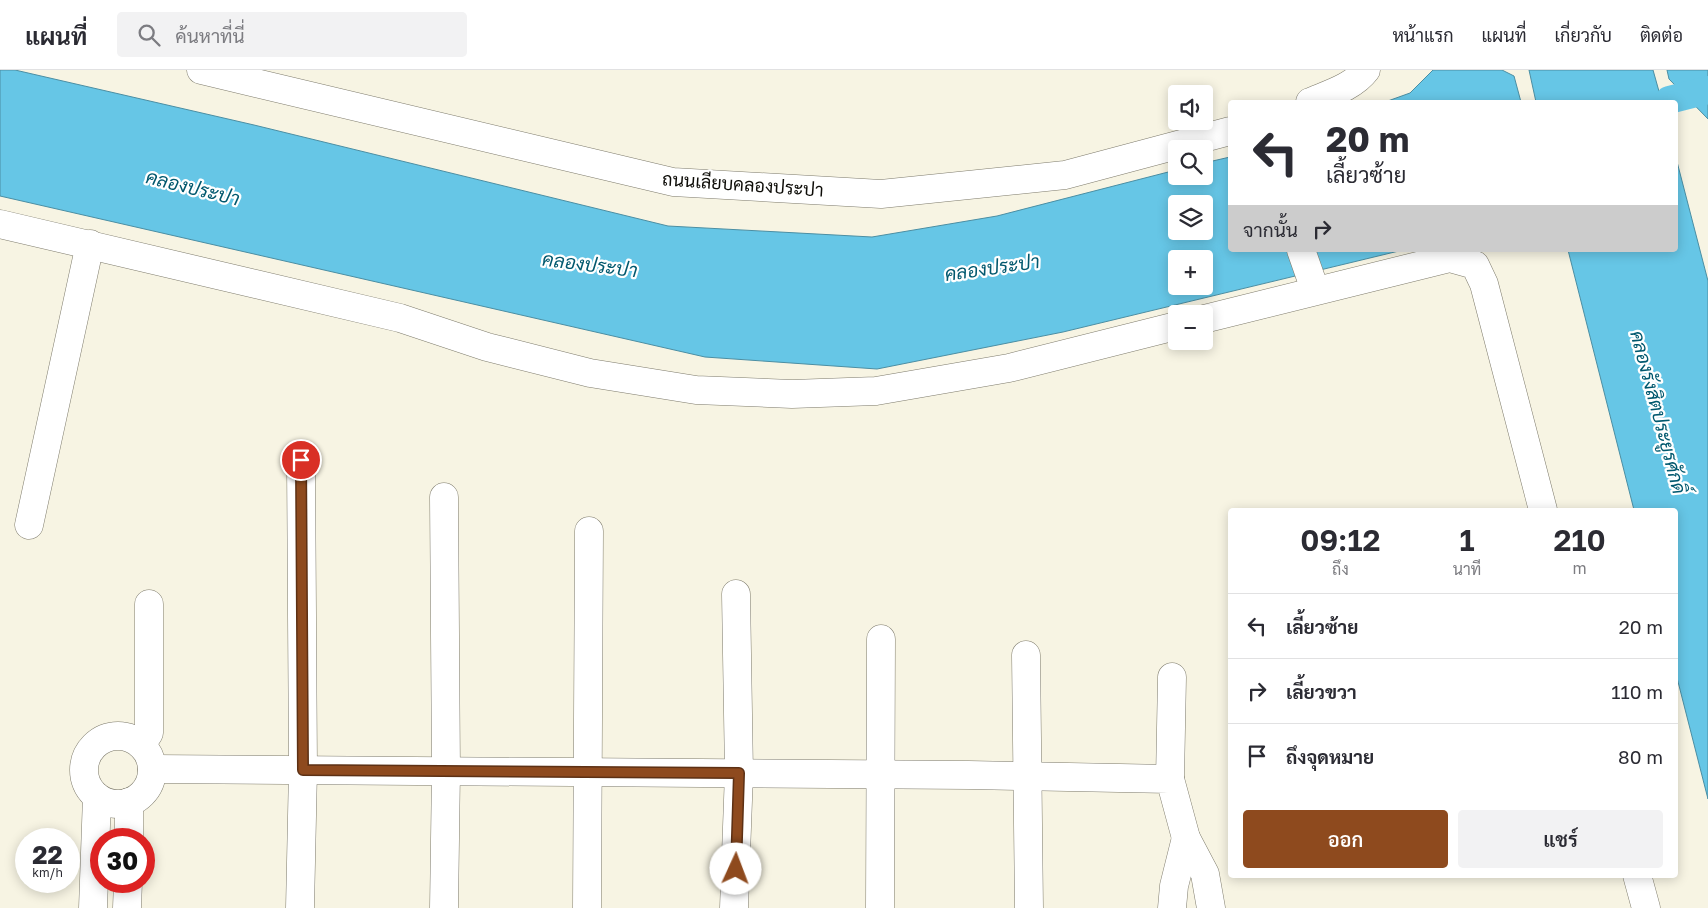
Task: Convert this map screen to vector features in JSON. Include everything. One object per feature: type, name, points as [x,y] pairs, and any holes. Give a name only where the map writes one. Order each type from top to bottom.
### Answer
[{"type":"street","name":"ถนนเลียบคลองประปา","points":[[201,70],[672,182],[881,194],[1066,175],[1228,132]]},
{"type":"street","points":[[1315,100],[1341,90],[1362,76],[1366,70]]},
{"type":"street","points":[[0,224],[400,318],[487,347],[590,373],[696,390],[792,394],[876,391],[1009,368],[1168,328]]},
{"type":"street","points":[[29,525],[90,244]]},
{"type":"street","points":[[1302,252],[1312,284]]},
{"type":"street","points":[[1213,315],[1312,284],[1450,258],[1474,265],[1484,284],[1541,508]]},
{"type":"street","points":[[300,908],[303,770],[301,460]]},
{"type":"street","points":[[444,497],[446,771],[444,908]]},
{"type":"street","points":[[587,908],[589,531]]},
{"type":"street","points":[[734,908],[739,773],[736,594]]},
{"type":"street","points":[[149,604],[149,733],[146,757],[147,788],[139,797],[129,802],[118,804],[98,797],[90,789],[84,768],[87,756],[93,747],[102,740],[112,736],[124,736],[146,757],[303,770],[882,774],[1170,779]]},
{"type":"street","points":[[880,908],[882,774],[881,639]]},
{"type":"street","points":[[1026,655],[1029,908]]},
{"type":"street","points":[[1172,677],[1170,779],[1186,838],[1206,874],[1211,908]]},
{"type":"street","points":[[93,908],[98,797]]},
{"type":"street","points":[[129,802],[129,828]]},
{"type":"street","points":[[1172,908],[1174,886],[1186,838]]},
{"type":"street","points":[[1638,878],[1646,908]]},
{"type":"street","points":[[127,908],[128,893]]},
{"type":"water","points":[[0,70],[15,70],[254,125],[668,226],[872,237],[997,216],[1168,172],[1168,185],[1213,185],[1213,161],[1228,157],[1228,252],[1395,252],[1175,305],[1168,305],[1168,307],[1063,332],[877,369],[705,357],[0,196]]},
{"type":"water","points":[[1433,70],[1502,70],[1514,76],[1520,100],[1391,100],[1410,93]]},
{"type":"water","points":[[1529,70],[1653,70],[1661,100],[1536,100]]},
{"type":"water","points":[[1667,70],[1708,70],[1708,119],[1669,79]]},
{"type":"water","name":"คลองรังสิตประยูรศักดิ์","points":[[1678,166],[1708,281],[1708,799],[1678,682],[1678,508],[1633,508],[1569,252],[1678,252]]},
{"type":"waterway","name":"คลองประปา","points":[[1669,100],[1708,90]]},
{"type":"route","points":[[301,460],[303,770],[739,773],[736,869]]}]
